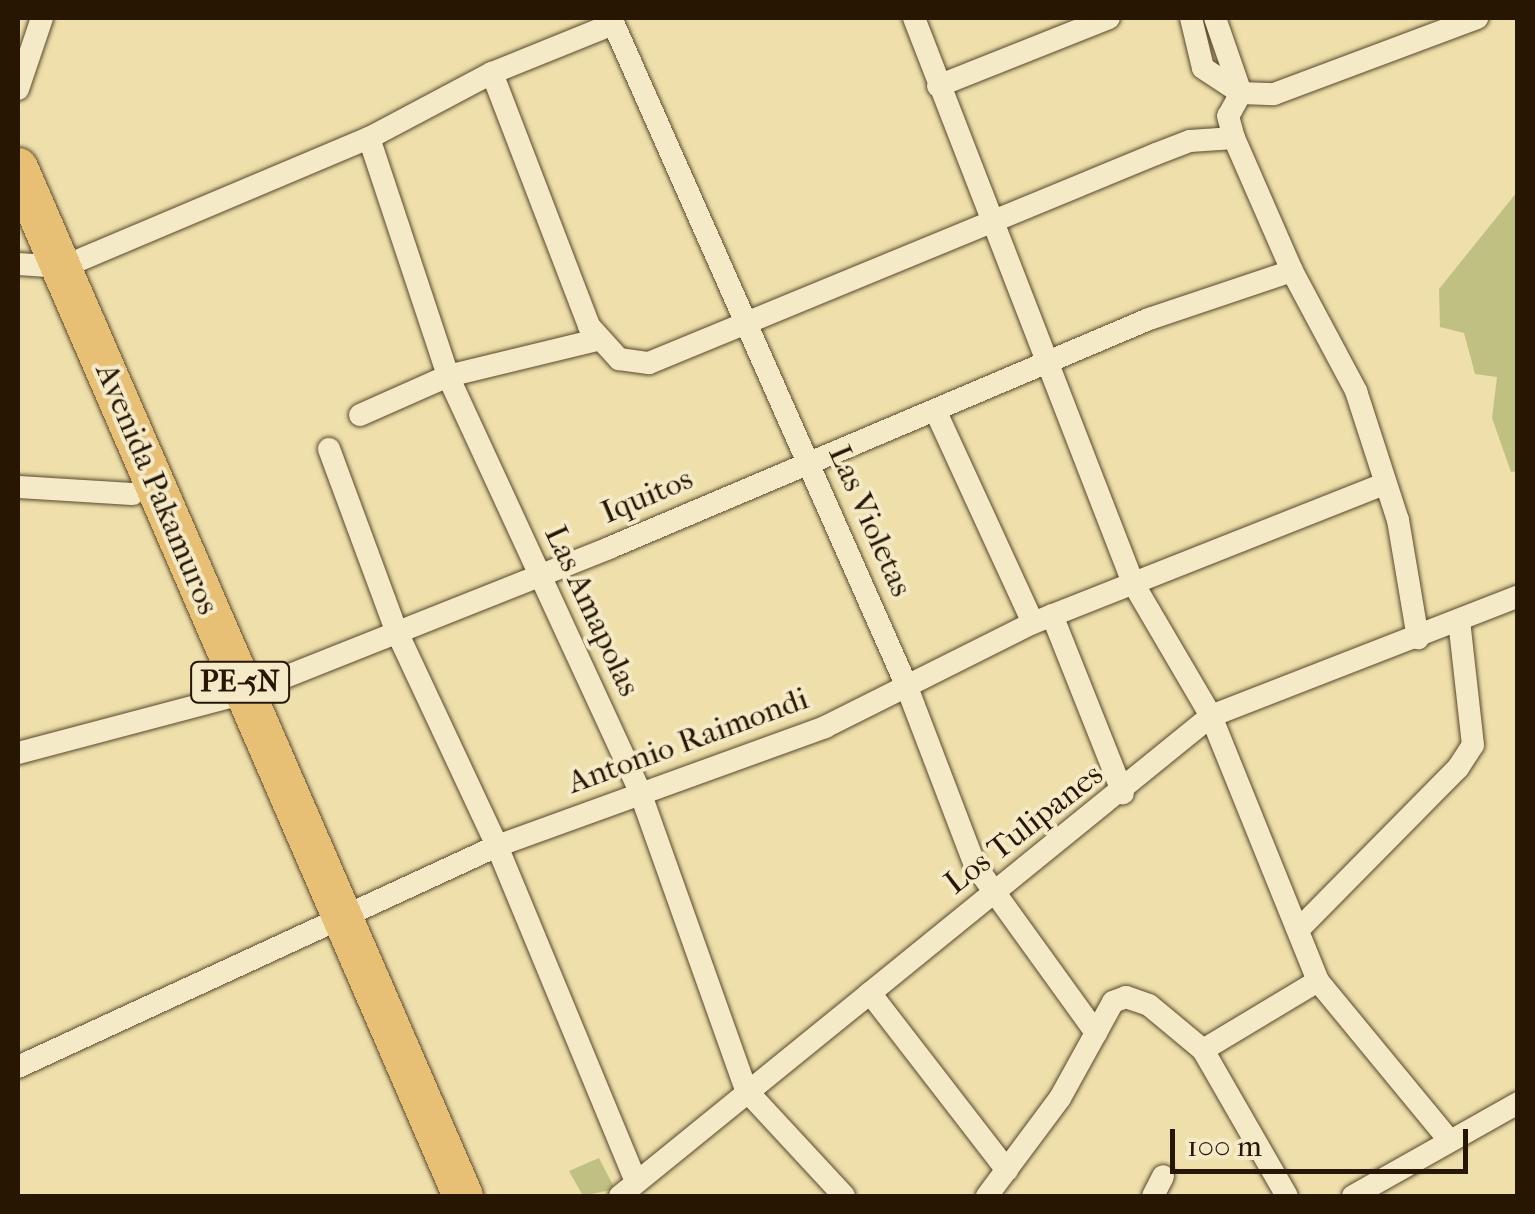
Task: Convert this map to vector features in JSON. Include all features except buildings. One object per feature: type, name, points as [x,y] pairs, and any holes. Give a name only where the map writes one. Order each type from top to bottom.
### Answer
[{"type":"highway","name":"Avenida Pakamuros","points":[[18,168],[39,265],[133,494],[235,696]]},
{"type":"highway","name":"Avenida Pakamuros","points":[[18,225],[463,1196]]},
{"type":"highway","name":"Avenida Pakamuros","points":[[337,923],[444,1196]]},
{"type":"street","points":[[18,89],[42,18]]},
{"type":"street","points":[[914,18],[989,221],[1133,583],[1212,716],[1318,981],[1450,1142]]},
{"type":"street","points":[[938,86],[1109,18]]},
{"type":"street","points":[[1191,18],[1222,48]]},
{"type":"street","points":[[1191,18],[1203,68],[1240,93],[1274,94],[1476,18]]},
{"type":"street","points":[[1215,18],[1240,93],[1228,116],[1234,138],[1292,271],[1356,390],[1411,574],[1418,638]]},
{"type":"street","points":[[39,265],[369,138],[492,73],[612,21]]},
{"type":"street","name":"Las Violetas","points":[[612,21],[750,324],[905,682],[992,898],[1096,1034]]},
{"type":"street","points":[[492,73],[598,340],[619,359],[649,363],[1190,142],[1234,138]]},
{"type":"street","name":"Las Amapolas","points":[[369,138],[448,376],[640,792],[746,1090],[844,1196]]},
{"type":"street","name":"Iquitos","points":[[18,753],[235,696],[936,412],[1046,362],[1292,271]]},
{"type":"street","points":[[360,415],[448,376],[598,340]]},
{"type":"street","points":[[936,412],[1042,619],[1123,793]]},
{"type":"street","points":[[330,448],[396,630],[497,846],[628,1189]]},
{"type":"street","name":"Antonio Raimondi","points":[[18,1068],[497,846],[826,727],[905,682],[1042,619],[1384,484]]},
{"type":"street","points":[[18,486],[133,494]]},
{"type":"street","name":"Los Tulipanes","points":[[628,1189],[746,1090],[1123,793],[1212,716],[1518,596]]},
{"type":"street","points":[[1298,930],[1458,768],[1473,745],[1459,622]]},
{"type":"street","points":[[1202,1050],[1318,981]]},
{"type":"street","points":[[870,992],[1007,1170]]},
{"type":"street","points":[[987,1196],[1060,1098],[1113,1002],[1137,998],[1202,1050],[1286,1196]]},
{"type":"street","points":[[1354,1196],[1518,1103]]},
{"type":"shaded area","points":[[1517,192],[1518,471],[1511,472],[1492,418],[1497,377],[1475,374],[1464,333],[1440,327],[1439,289]]},
{"type":"shaded area","points":[[599,1158],[615,1189],[583,1196],[569,1171]]}]
